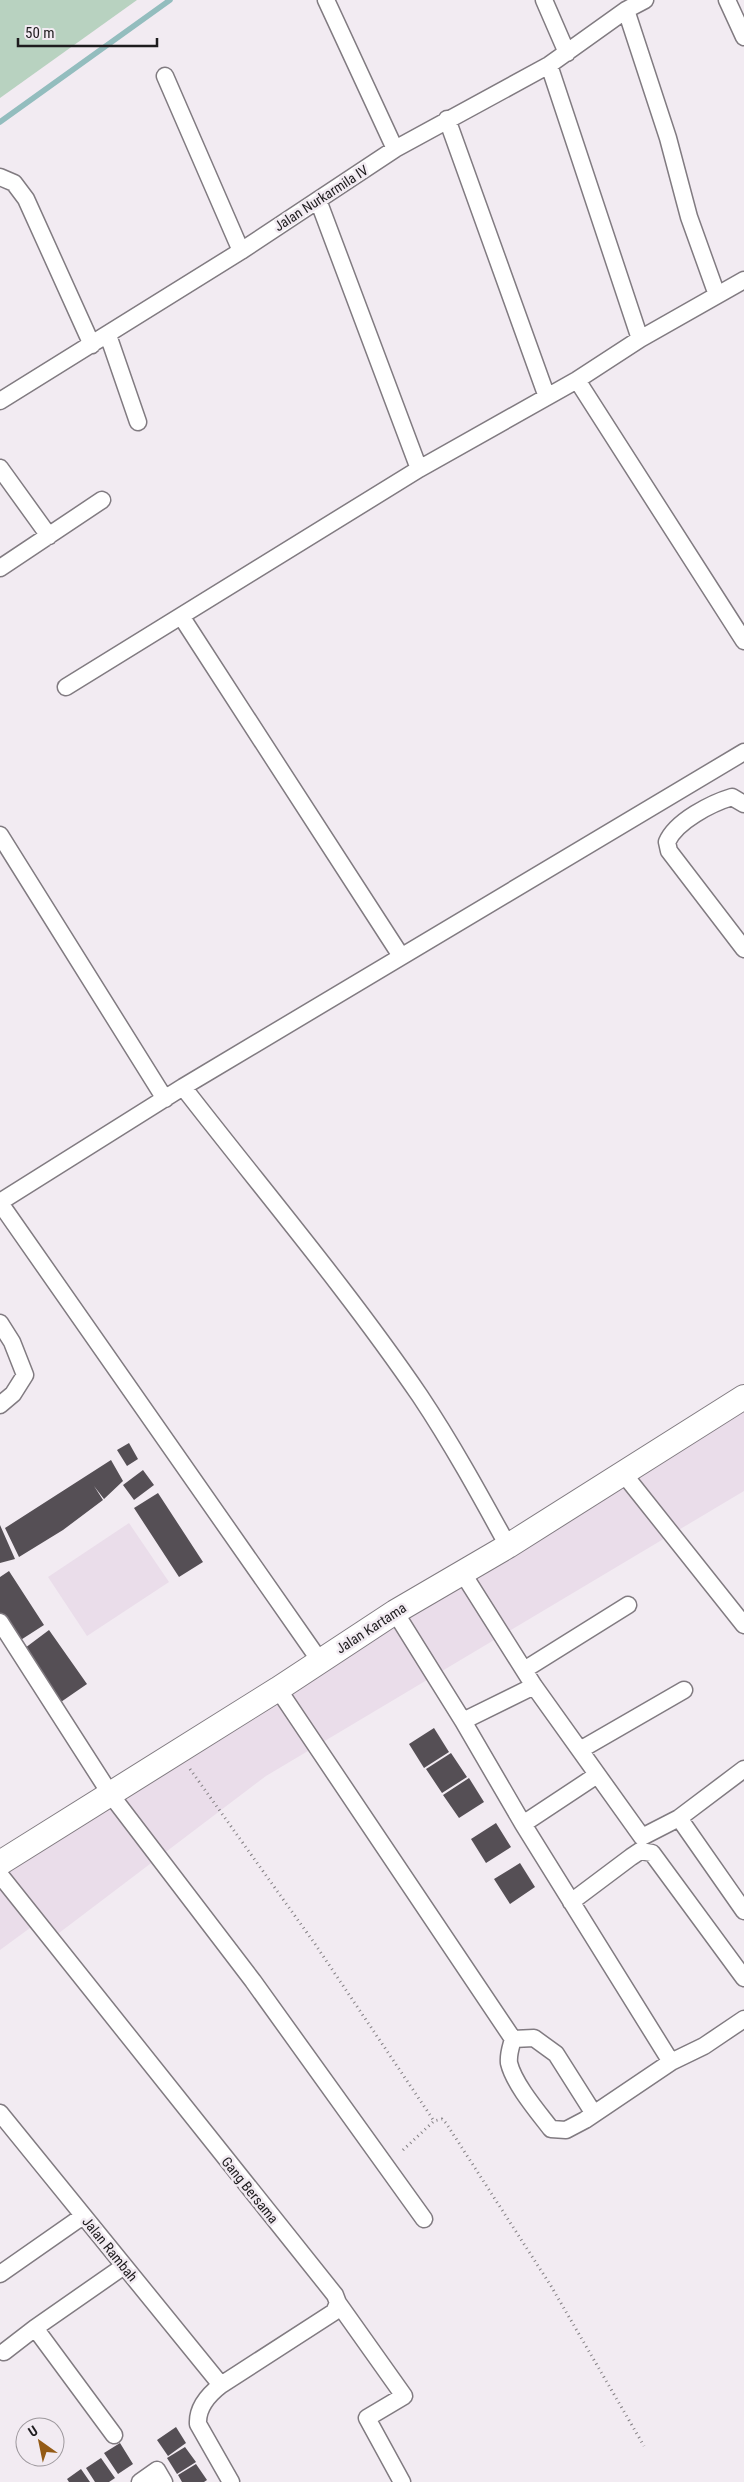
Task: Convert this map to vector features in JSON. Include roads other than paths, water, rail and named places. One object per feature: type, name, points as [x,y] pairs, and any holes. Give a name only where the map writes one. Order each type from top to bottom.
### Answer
[{"type":"main road","name":"Jalan Kartama","points":[[0,1863],[278,1689],[395,1612],[508,1546],[744,1398]]},
{"type":"street","points":[[326,0],[395,150]]},
{"type":"street","points":[[544,0],[566,53]]},
{"type":"street","name":"Jalan Nurkarmila IV","points":[[0,401],[241,251],[395,150],[549,65],[626,10],[645,0]]},
{"type":"street","points":[[727,0],[744,38]]},
{"type":"street","points":[[626,10],[668,138],[689,217],[717,296]]},
{"type":"street","points":[[549,65],[640,338]]},
{"type":"street","points":[[165,76],[241,251]]},
{"type":"street","points":[[447,120],[547,397]]},
{"type":"street","points":[[0,177],[14,183],[26,199],[92,345]]},
{"type":"street","points":[[318,200],[420,469]]},
{"type":"street","points":[[66,687],[420,469],[577,380],[640,338],[744,280]]},
{"type":"street","points":[[108,335],[138,422]]},
{"type":"street","points":[[577,380],[744,640]]},
{"type":"street","points":[[0,468],[48,536]]},
{"type":"street","points":[[0,568],[102,500]]},
{"type":"street","points":[[182,616],[401,956]]},
{"type":"street","points":[[320,1661],[0,1202],[183,1087],[744,752]]},
{"type":"street","points":[[744,804],[732,797],[714,803],[677,828],[667,842],[669,850],[744,949]]},
{"type":"street","points":[[0,835],[165,1099]]},
{"type":"street","points":[[183,1087],[334,1280],[420,1396],[467,1471],[508,1546]]},
{"type":"street","points":[[0,1323],[12,1342],[25,1375],[13,1394],[0,1405]]},
{"type":"street","points":[[623,1473],[744,1625]]},
{"type":"street","points":[[462,1572],[534,1686],[642,1837],[679,1818],[744,1769]]},
{"type":"street","points":[[524,1670],[628,1604]]},
{"type":"street","points":[[395,1612],[463,1721],[523,1824],[671,2062]]},
{"type":"street","points":[[0,1622],[111,1795],[253,1981],[424,2219]]},
{"type":"street","points":[[463,1721],[534,1686]]},
{"type":"street","points":[[278,1689],[513,2039]]},
{"type":"street","points":[[580,1750],[684,1690]]},
{"type":"street","points":[[523,1824],[598,1775]]},
{"type":"street","points":[[679,1818],[739,1892],[744,1911]]},
{"type":"street","points":[[571,1902],[640,1851],[652,1853],[744,1978]]},
{"type":"street","name":"Gang Bersama","points":[[0,1876],[309,2261],[335,2295],[338,2303],[404,2396],[367,2418],[402,2482]]},
{"type":"street","points":[[513,2039],[509,2052],[510,2063],[527,2098],[551,2130],[566,2130],[594,2114],[671,2062],[704,2046],[744,2020]]},
{"type":"street","points":[[513,2039],[534,2038],[556,2054],[594,2114]]},
{"type":"street","name":"Jalan Rambah","points":[[0,2113],[221,2385]]},
{"type":"street","points":[[0,2274],[83,2216]]},
{"type":"street","points":[[4,2352],[124,2266]]},
{"type":"street","points":[[231,2482],[198,2424],[198,2414],[201,2407],[210,2394],[221,2385],[334,2312],[338,2303]]},
{"type":"street","points":[[35,2328],[114,2434]]},
{"type":"street","points":[[140,2482],[157,2470],[164,2482]]},
{"type":"waterway","points":[[0,122],[170,0]]}]
